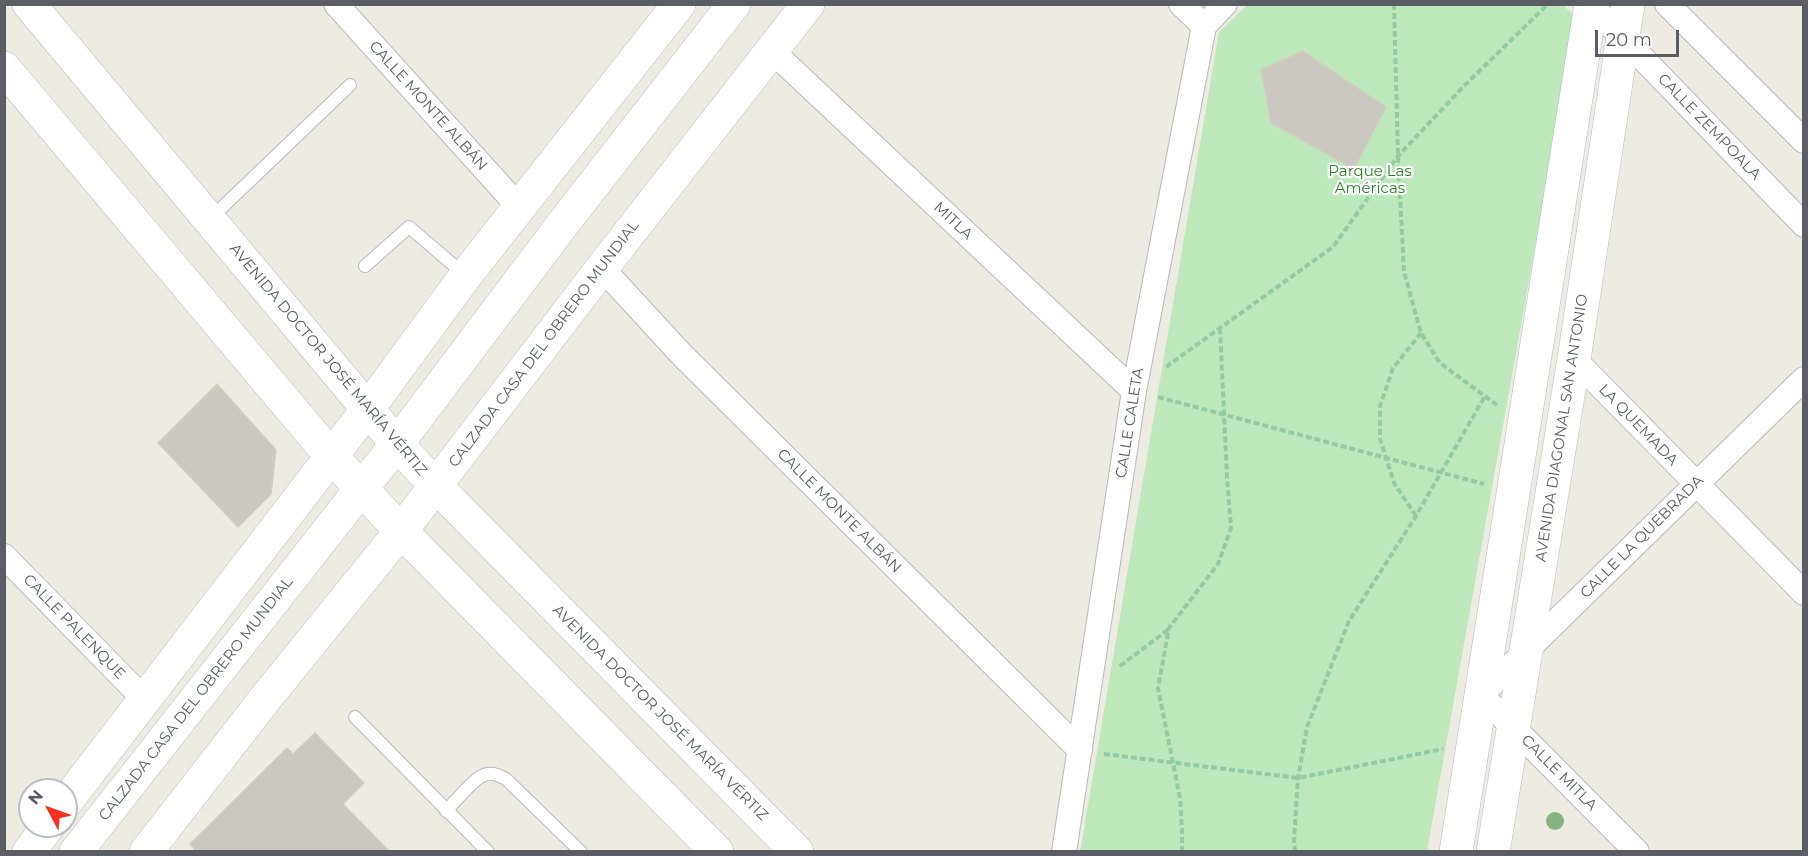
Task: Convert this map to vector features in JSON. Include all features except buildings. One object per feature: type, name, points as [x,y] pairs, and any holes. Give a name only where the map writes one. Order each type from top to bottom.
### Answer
[{"type":"street","name":"AVENIDA DOCTOR JOSÉ MARÍA VÉRTIZ","points":[[29,4],[397,444],[797,852]]},
{"type":"street","points":[[78,786],[367,410],[466,275],[679,4]]},
{"type":"street","name":"CALZADA CASA DEL OBRERO MUNDIAL","points":[[76,852],[397,444],[562,225],[734,4]]},
{"type":"street","name":"CALZADA CASA DEL OBRERO MUNDIAL","points":[[146,852],[265,699],[401,531],[808,4]]},
{"type":"street","points":[[1181,4],[1203,26],[1225,4]]},
{"type":"street","name":"AVENIDA DIAGONAL SAN ANTONIO","points":[[1493,852],[1574,359],[1628,4]]},
{"type":"street","points":[[1667,4],[1803,141]]},
{"type":"street","points":[[1456,852],[1590,5]]},
{"type":"street","name":"CALLE ZEMPOALA","points":[[1590,5],[1803,225]]},
{"type":"street","name":"CALLE MONTE ALBÁN","points":[[348,9],[519,207]]},
{"type":"street","name":"CALLE CALETA","points":[[1064,852],[1134,391],[1203,26]]},
{"type":"street","name":"MITLA","points":[[772,51],[1134,391]]},
{"type":"street","points":[[4,68],[361,489],[717,852]]},
{"type":"street","name":"CALLE MONTE ALBÁN","points":[[602,268],[682,356],[1080,750]]},
{"type":"street","name":"LA QUEMADA","points":[[1574,359],[1803,593]]},
{"type":"street","name":"CALLE LA QUEBRADA","points":[[1481,695],[1803,380]]},
{"type":"street","name":"CALLE PALENQUE","points":[[4,556],[144,699]]},
{"type":"street","name":"CALLE MITLA","points":[[1481,695],[1637,852]]},
{"type":"street","points":[[29,852],[39,838]]},
{"type":"lane","points":[[209,219],[350,85]]},
{"type":"lane","points":[[365,266],[409,227],[466,275]]},
{"type":"lane","points":[[355,717],[488,852]]},
{"type":"lane","points":[[447,811],[476,780],[486,774],[497,774],[506,779],[581,852]]},
{"type":"path","points":[[1394,4],[1404,272],[1421,333],[1440,363],[1524,425]]},
{"type":"path","points":[[1134,391],[1333,247],[1398,156],[1464,86],[1548,4]]},
{"type":"path","points":[[1089,689],[1170,628],[1218,564],[1232,528],[1227,477],[1220,327]]},
{"type":"path","points":[[1416,516],[1394,483],[1380,439],[1380,406],[1393,368],[1421,333]]},
{"type":"path","points":[[1134,391],[1513,492]]},
{"type":"path","points":[[1294,852],[1298,778],[1308,727],[1349,621],[1416,516],[1485,396]]},
{"type":"path","points":[[1170,628],[1158,688],[1180,798],[1182,852]]},
{"type":"path","points":[[1080,750],[1173,764],[1298,778],[1473,742]]},
{"type":"green space","name":"Parque Las Américas","points":[[1247,5],[1563,5],[1576,17],[1427,851],[1080,852],[1219,32]]}]
